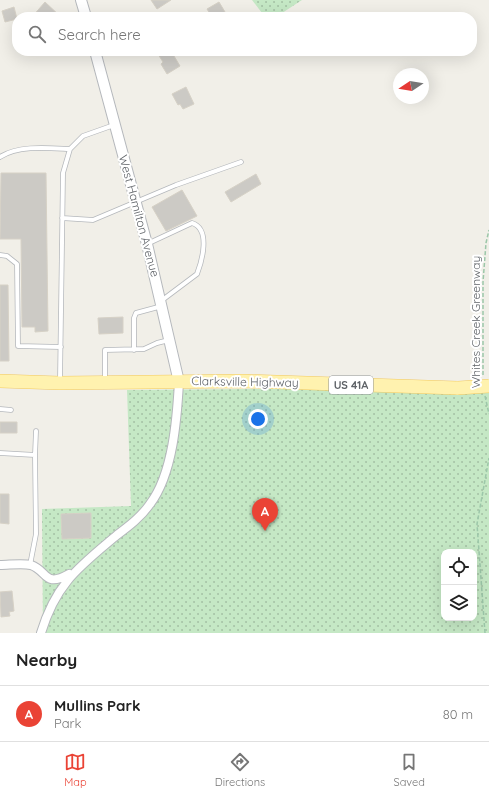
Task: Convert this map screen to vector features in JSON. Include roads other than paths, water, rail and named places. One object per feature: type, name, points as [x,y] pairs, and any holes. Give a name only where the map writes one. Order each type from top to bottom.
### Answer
[{"type":"main road","name":"Clarksville Highway","points":[[0,381],[60,383],[243,381],[458,388],[485,384]]},
{"type":"street","points":[[81,0],[85,12]]},
{"type":"street","name":"West Hamilton Avenue","points":[[96,56],[147,244],[179,382]]},
{"type":"street","points":[[0,565],[30,565],[37,568],[46,578],[52,580],[60,579],[74,571],[142,515],[152,503],[167,467],[175,426],[179,382]]},
{"type":"street","points":[[41,633],[47,612],[57,594],[74,571]]},
{"type":"lane","points":[[60,383],[63,173],[70,149],[83,136],[115,124]]},
{"type":"lane","points":[[0,157],[5,154],[35,148],[70,149]]},
{"type":"lane","points":[[62,218],[93,220],[135,202],[240,162]]},
{"type":"lane","points":[[134,350],[134,318],[136,313],[161,304],[197,274],[203,244],[201,232],[197,225],[192,223],[147,244]]},
{"type":"lane","points":[[0,255],[7,256],[17,264],[18,346],[61,347]]},
{"type":"lane","points":[[105,382],[105,350],[144,349],[157,343],[170,340]]},
{"type":"lane","points":[[0,409],[11,410]]},
{"type":"lane","points":[[30,565],[36,534],[36,431]]},
{"type":"lane","points":[[0,453],[35,455]]},
{"type":"place","name":"Mullins Park","points":[[265,531]]}]
